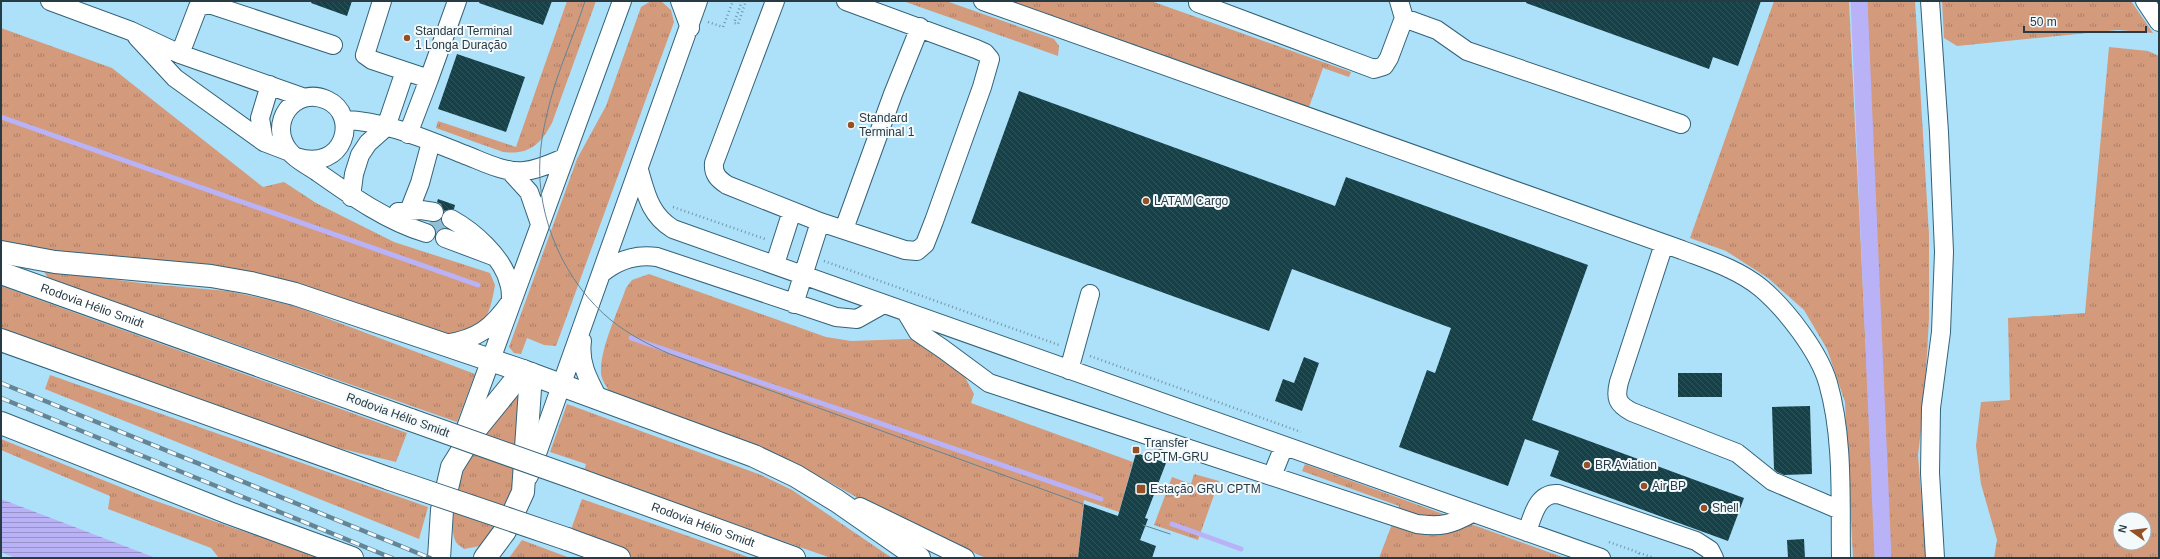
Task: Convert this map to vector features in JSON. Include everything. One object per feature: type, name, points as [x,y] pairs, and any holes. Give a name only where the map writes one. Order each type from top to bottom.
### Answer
[{"type":"main road","points":[[1,252],[55,262],[211,276],[252,283],[295,294],[445,344],[714,440],[754,456],[805,481],[840,503],[919,558]]},
{"type":"main road","name":"Rodovia Hélio Smidt","points":[[1,273],[794,558]]},
{"type":"main road","points":[[1,340],[619,558]]},
{"type":"main road","points":[[439,558],[442,510],[452,467],[474,430],[527,373]]},
{"type":"main road","points":[[485,558],[505,531],[523,492],[527,373]]},
{"type":"main road","points":[[1,423],[229,513],[352,558]]},
{"type":"street","points":[[50,1],[131,31],[180,54],[302,97],[316,96],[329,100],[338,108],[344,120],[345,133],[341,145],[333,155],[321,160],[309,161],[264,142],[175,78],[131,31]]},
{"type":"street","points":[[382,1],[365,55],[429,79]]},
{"type":"street","points":[[408,134],[457,1]]},
{"type":"street","points":[[680,1],[690,28]]},
{"type":"street","points":[[523,492],[690,28],[698,1]]},
{"type":"street","points":[[773,7],[714,167],[715,173],[727,185],[820,222],[905,250],[917,251],[925,244],[934,221],[990,62],[988,55],[920,27],[846,1]]},
{"type":"street","points":[[983,1],[1664,244],[1726,267],[1760,287],[1785,311],[1811,347],[1828,382],[1834,408],[1838,444],[1841,558]]},
{"type":"street","points":[[1930,1],[1939,132],[1944,252],[1941,332],[1931,408],[1930,473],[1935,558]]},
{"type":"street","points":[[2145,1],[2159,22]]},
{"type":"street","points":[[452,467],[511,301],[623,2]]},
{"type":"street","points":[[1199,2],[1374,69],[1384,66],[1389,58],[1402,9],[1437,30],[1467,51],[1681,124]]},
{"type":"street","points":[[180,54],[198,7],[203,4],[209,4],[333,45]]},
{"type":"street","points":[[844,229],[893,94],[920,27]]},
{"type":"street","points":[[351,196],[354,174],[360,155],[368,143],[386,127],[405,71]]},
{"type":"street","points":[[264,142],[260,118],[270,85]]},
{"type":"street","points":[[302,97],[291,104],[283,115],[280,128],[282,141],[293,155],[351,196],[386,215],[407,217],[430,222]]},
{"type":"street","points":[[344,120],[367,121],[509,170],[524,171],[536,169],[564,158]]},
{"type":"street","points":[[407,217],[420,183],[431,142]]},
{"type":"street","points":[[509,170],[529,192],[540,224]]},
{"type":"street","points":[[639,170],[650,206],[664,224],[687,234],[1601,558]]},
{"type":"street","points":[[775,264],[792,211]]},
{"type":"street","points":[[794,304],[820,222]]},
{"type":"street","points":[[445,344],[464,341],[478,335],[499,319],[511,301],[510,282],[494,256],[475,235],[448,229]]},
{"type":"street","points":[[1664,244],[1619,382],[1617,392],[1619,404],[1632,412],[1737,453],[1772,481],[1840,510]]},
{"type":"street","points":[[602,273],[610,266],[627,259],[643,255],[657,257],[836,317],[857,319],[882,304]]},
{"type":"street","points":[[1069,370],[1090,294]]},
{"type":"street","points":[[906,312],[918,332],[989,383],[1152,438],[1417,524],[1434,526],[1454,523],[1472,513]]},
{"type":"street","points":[[584,324],[581,350],[584,372],[598,398]]},
{"type":"street","points":[[1272,476],[1284,446]]},
{"type":"street","points":[[805,481],[965,558]]},
{"type":"street","points":[[1527,532],[1540,500],[1546,495],[1558,494],[1696,540],[1710,550],[1714,558]]},
{"type":"path","points":[[709,22],[723,28],[733,1]]},
{"type":"path","points":[[742,1],[734,23],[738,24],[746,1]]},
{"type":"path","points":[[669,206],[780,245]]},
{"type":"path","points":[[809,255],[1303,433]]},
{"type":"path","points":[[1604,540],[1654,558]]},
{"type":"path","points":[[1637,558],[1639,553]]},
{"type":"green space","points":[[567,1],[596,1],[552,123],[548,131],[538,143],[527,150],[520,152],[503,152],[436,128],[438,121],[516,147]]},
{"type":"green space","points":[[651,1],[661,1],[671,10],[674,22],[556,346],[544,345],[527,338],[521,354],[514,353],[509,347],[577,159],[606,106],[641,7]]},
{"type":"green space","points":[[903,1],[946,1],[1054,39],[1059,46],[1058,56]]},
{"type":"green space","points":[[995,1],[1151,1],[1351,72],[1349,77],[1323,68],[1309,107],[1299,111]]},
{"type":"green space","points":[[1774,1],[1849,1],[1876,558],[1853,558],[1845,402],[1827,349],[1804,310],[1768,278],[1726,251],[1690,238]]},
{"type":"green space","points":[[1867,1],[1915,1],[1929,235],[1929,319],[1924,405],[1918,455],[1926,558],[1889,558]]},
{"type":"green space","points":[[1942,1],[2131,1],[2153,33],[2118,30],[1957,46],[1944,38]]},
{"type":"green space","points":[[1,28],[112,68],[263,187],[284,182],[316,203],[394,242],[490,273],[495,285],[491,306],[488,313],[479,324],[454,336],[265,280],[59,255],[1,244]]},
{"type":"green space","points":[[2109,47],[2148,51],[2159,56],[2159,558],[1994,558],[1997,540],[1981,484],[1976,446],[1981,402],[2010,400],[2008,318],[2085,313]]},
{"type":"green space","points":[[43,270],[148,284],[228,291],[265,299],[297,307],[475,374],[457,422],[48,278]]},
{"type":"green space","points":[[649,274],[826,337],[851,341],[936,338],[945,340],[974,394],[971,403],[1133,462],[1119,512],[1084,500],[1078,558],[986,558],[890,516],[826,480],[766,451],[610,392],[601,376],[601,373],[604,351],[610,329],[626,288],[632,280]]},
{"type":"green space","points":[[1,286],[407,433],[396,462],[326,445],[1,328]]},
{"type":"green space","points":[[50,375],[428,507],[419,539],[45,389]]},
{"type":"green space","points":[[518,397],[523,404],[515,484],[489,539],[480,546],[464,549],[457,544],[455,540],[453,518],[464,469],[469,454],[479,432],[487,422]]},
{"type":"green space","points":[[567,404],[761,475],[792,490],[892,558],[831,558],[584,471],[586,464],[550,452]]},
{"type":"green space","points":[[1,439],[150,499],[320,558],[219,558],[211,548],[108,509],[110,496],[1,450]]},
{"type":"green space","points":[[1305,464],[1565,558],[1379,558],[1399,506],[1302,471]]},
{"type":"green space","points":[[1194,474],[1219,481],[1198,540],[1154,525],[1172,477],[1191,484]]},
{"type":"green space","points":[[582,499],[751,558],[635,558],[569,535]]},
{"type":"green space","points":[[522,540],[570,558],[509,558]]},
{"type":"shaded area","points":[[1,499],[156,558],[15,558],[1,552]]},
{"type":"building","points":[[312,1],[352,1],[347,16],[311,3]]},
{"type":"building","points":[[480,1],[552,1],[543,25],[479,3]]},
{"type":"building","points":[[1526,1],[1761,1],[1738,66],[1713,57],[1709,69],[1526,3]]},
{"type":"building","points":[[457,54],[525,77],[506,132],[438,109]]},
{"type":"building","points":[[1019,91],[1335,206],[1346,177],[1588,265],[1532,420],[1744,498],[1728,541],[1550,476],[1559,451],[1525,439],[1508,486],[1399,447],[1427,370],[1435,373],[1451,328],[1292,269],[1269,331],[971,223]]},
{"type":"building","points":[[438,199],[455,205],[454,209],[444,211],[441,204],[437,202]]},
{"type":"building","points":[[1304,357],[1319,363],[1302,411],[1275,401],[1283,379],[1294,383]]},
{"type":"building","points":[[1678,373],[1722,373],[1722,397],[1678,397]]},
{"type":"building","points":[[1810,406],[1812,474],[1784,475],[1777,472],[1774,469],[1772,407]]},
{"type":"building","points":[[1136,453],[1166,463],[1145,518],[1148,519],[1140,540],[1156,546],[1152,558],[1078,558],[1084,504],[1118,516]]},
{"type":"building","points":[[1804,539],[1805,558],[1788,558],[1787,540]]},
{"type":"waterway","points":[[1859,1],[1883,558]]},
{"type":"waterway","points":[[1,117],[478,285]]},
{"type":"waterway","points":[[631,338],[1101,499]]},
{"type":"waterway","points":[[1172,524],[1241,549]]},
{"type":"tunnel","points":[[430,222],[448,229]]},
{"type":"tram line","points":[[585,1],[549,105],[541,143],[540,181],[543,203],[557,248],[580,288],[595,306],[626,331],[670,354],[1083,504]]},
{"type":"tram line","points":[[1143,525],[1170,534]]},
{"type":"railway","points":[[1,383],[430,558]]},
{"type":"railway","points":[[1,398],[392,558]]},
{"type":"place","name":"Standard Terminal 1 Longa Duração","points":[[407,38]]},
{"type":"place","name":"Standard Terminal 1","points":[[851,125]]},
{"type":"place","name":"LATAM Cargo","points":[[1146,201]]},
{"type":"place","name":"Transfer CPTM-GRU","points":[[1136,450]]},
{"type":"place","name":"BR Aviation","points":[[1587,465]]},
{"type":"place","name":"Air BP","points":[[1644,486]]},
{"type":"place","name":"Estação GRU CPTM","points":[[1141,489]]},
{"type":"place","name":"Shell","points":[[1704,508]]}]
